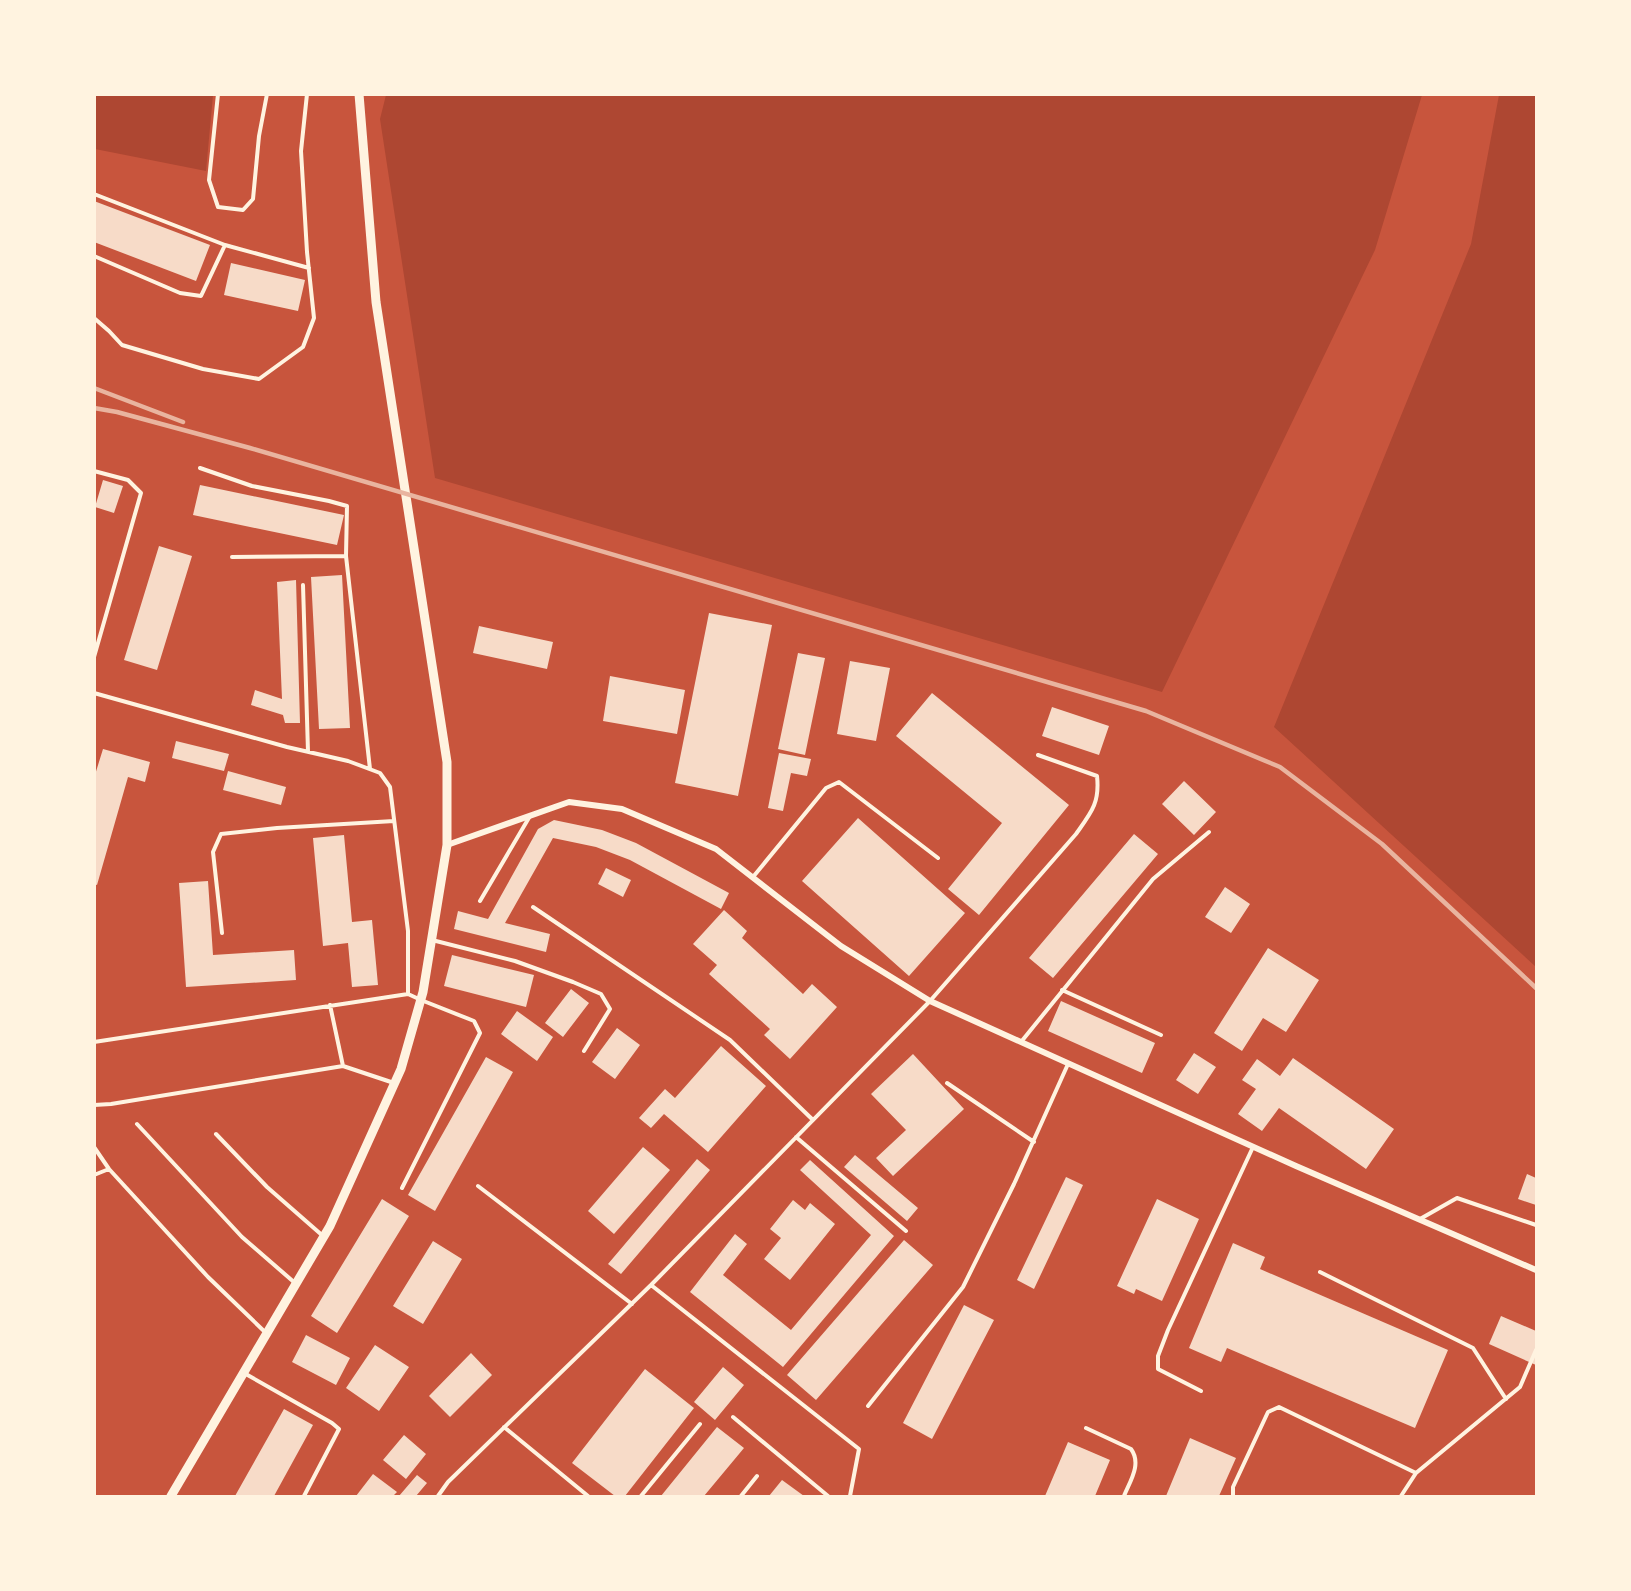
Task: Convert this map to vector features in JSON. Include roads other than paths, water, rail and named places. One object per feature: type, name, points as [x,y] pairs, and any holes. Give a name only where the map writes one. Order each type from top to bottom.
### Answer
[{"type":"main road","points":[[171,1497],[330,1226],[401,1069],[421,1000],[447,845],[447,762],[376,302],[359,94]]},
{"type":"street","points":[[447,845],[568,802],[622,809],[716,849],[841,946],[930,1001],[1254,1147],[1536,1270]]},
{"type":"lane","points":[[218,94],[209,180],[218,207],[243,210],[253,199],[267,94]]},
{"type":"lane","points":[[94,318],[122,345],[203,369],[259,379],[303,347],[314,318],[301,151],[307,94]]},
{"type":"lane","points":[[94,194],[225,244],[309,268]]},
{"type":"lane","points":[[94,256],[180,292],[201,296],[225,244]]},
{"type":"lane","points":[[200,468],[252,486],[347,506],[346,556],[370,769]]},
{"type":"lane","points":[[94,471],[128,480],[141,493],[94,657]]},
{"type":"lane","points":[[232,557],[346,556]]},
{"type":"lane","points":[[303,585],[308,752]]},
{"type":"lane","points":[[94,693],[381,773],[390,787],[408,930],[408,994]]},
{"type":"lane","points":[[438,1497],[448,1482],[632,1304],[930,1001],[1076,834],[1093,810],[1098,789],[1097,776],[1038,755]]},
{"type":"lane","points":[[752,877],[826,788],[839,782],[938,858]]},
{"type":"lane","points":[[480,900],[530,815]]},
{"type":"lane","points":[[222,933],[213,852],[221,834],[394,821]]},
{"type":"lane","points":[[1021,1042],[1153,879],[1209,832]]},
{"type":"lane","points":[[533,908],[730,1040],[813,1120]]},
{"type":"lane","points":[[431,940],[515,960],[601,994],[610,1009],[584,1051]]},
{"type":"lane","points":[[1062,990],[1161,1035]]},
{"type":"lane","points":[[94,1042],[408,994],[474,1021],[480,1033],[402,1188]]},
{"type":"lane","points":[[330,1005],[343,1066]]},
{"type":"lane","points":[[868,1406],[963,1287],[1034,1142],[1068,1063]]},
{"type":"lane","points":[[94,1105],[343,1066],[394,1083]]},
{"type":"lane","points":[[947,1083],[1034,1142]]},
{"type":"lane","points":[[137,1124],[242,1237],[296,1283]]},
{"type":"lane","points":[[216,1134],[267,1187],[323,1237]]},
{"type":"lane","points":[[796,1137],[906,1231]]},
{"type":"lane","points":[[94,1146],[109,1168],[208,1277],[266,1334]]},
{"type":"lane","points":[[1201,1391],[1158,1369],[1158,1356],[1254,1147]]},
{"type":"lane","points":[[94,1175],[109,1168]]},
{"type":"lane","points":[[478,1186],[632,1304]]},
{"type":"lane","points":[[1419,1220],[1457,1198],[1536,1225]]},
{"type":"lane","points":[[1320,1272],[1473,1348],[1506,1399]]},
{"type":"lane","points":[[651,1285],[859,1449],[850,1497]]},
{"type":"lane","points":[[1401,1497],[1416,1473],[1520,1387],[1536,1350]]},
{"type":"lane","points":[[243,1373],[333,1423],[339,1429],[304,1497]]},
{"type":"lane","points":[[1233,1497],[1233,1488],[1268,1412],[1279,1407],[1416,1473]]},
{"type":"lane","points":[[733,1418],[828,1497]]},
{"type":"lane","points":[[641,1497],[700,1424]]},
{"type":"lane","points":[[504,1427],[588,1497]]},
{"type":"lane","points":[[1086,1428],[1131,1449],[1135,1455],[1136,1466],[1124,1497]]},
{"type":"lane","points":[[741,1497],[757,1476]]},
{"type":"railway","points":[[94,388],[183,422]]},
{"type":"railway","points":[[94,408],[117,412],[250,448],[1146,711],[1280,767],[1382,844],[1536,988]]}]
